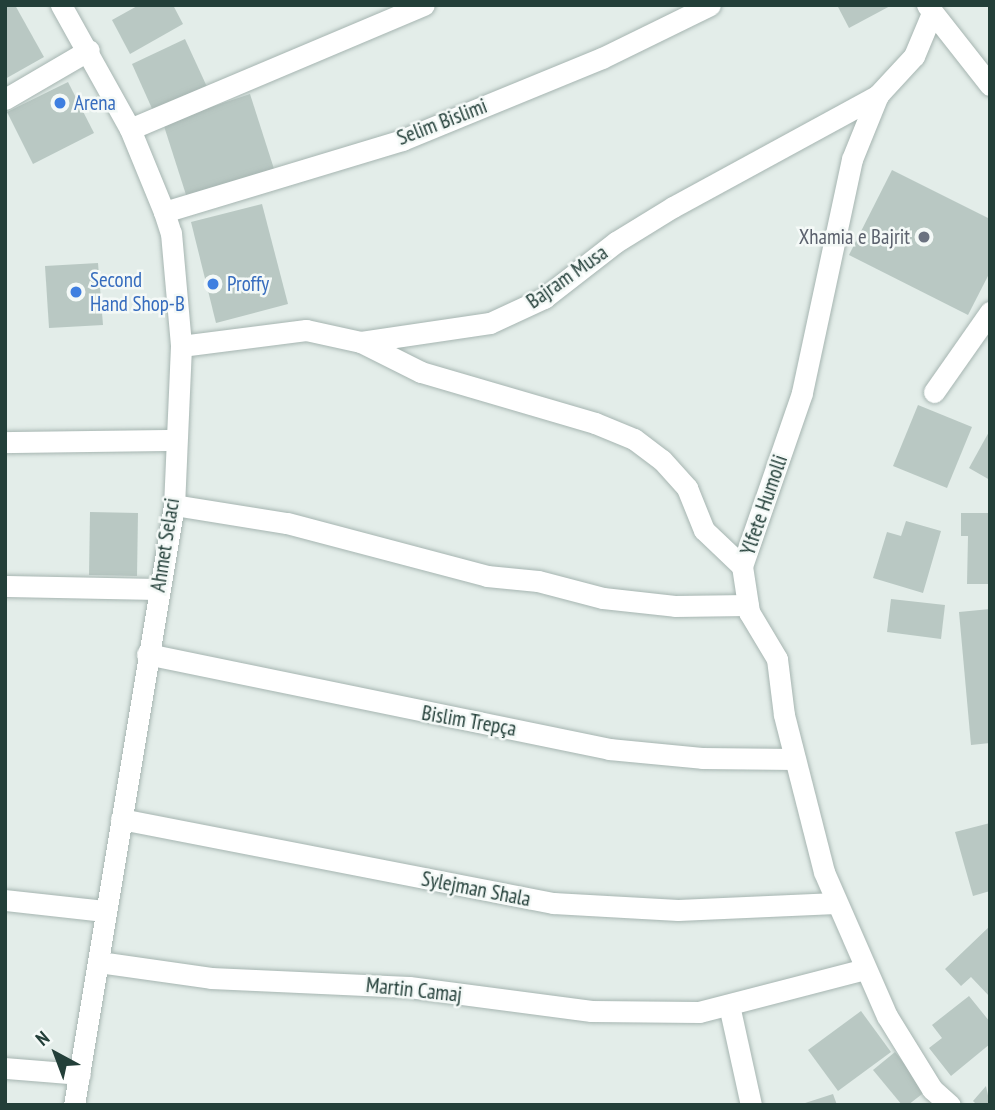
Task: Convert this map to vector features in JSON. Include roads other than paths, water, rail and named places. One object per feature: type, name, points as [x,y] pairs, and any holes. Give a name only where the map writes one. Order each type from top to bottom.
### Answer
[{"type":"street","name":"Ahmet Selaci","points":[[61,5],[89,50],[130,129],[164,212],[171,233],[181,346],[174,505],[147,653],[74,1105]]},
{"type":"street","points":[[130,129],[424,5]]},
{"type":"street","name":"Selim Bislimi","points":[[164,212],[402,139],[602,58],[710,5]]},
{"type":"street","points":[[929,9],[990,85]]},
{"type":"street","name":"Ylfete Humolli","points":[[929,9],[914,56],[878,95],[852,159],[802,393],[742,566],[748,605],[777,659],[794,759],[836,903],[887,1016],[932,1089],[950,1105]]},
{"type":"street","points":[[5,99],[89,50]]},
{"type":"street","name":"Bajram Musa","points":[[181,346],[306,330],[361,342],[490,323],[544,298],[643,225],[878,95]]},
{"type":"street","points":[[934,392],[990,312]]},
{"type":"street","points":[[361,342],[421,372],[595,423],[634,439],[662,460],[687,488],[704,530],[742,566]]},
{"type":"street","points":[[5,442],[175,440]]},
{"type":"street","points":[[174,505],[287,523],[487,576],[538,581],[603,598],[675,606],[748,605]]},
{"type":"street","points":[[5,586],[159,589]]},
{"type":"street","name":"Bislim Trepça","points":[[147,653],[609,749],[702,758],[794,759]]},
{"type":"street","name":"Sylejman Shala","points":[[121,819],[553,903],[678,910],[836,903]]},
{"type":"street","points":[[5,900],[105,911]]},
{"type":"street","name":"Martin Camaj","points":[[99,962],[211,978],[409,987],[591,1011],[699,1012],[865,969]]},
{"type":"street","points":[[729,1005],[751,1105]]},
{"type":"street","points":[[5,1068],[80,1074]]},
{"type":"place","name":"Arena","points":[[60,103]]},
{"type":"place","name":"Xhamia e Bajrit","points":[[924,237]]},
{"type":"place","name":"Proffy","points":[[213,284]]},
{"type":"place","name":"Second Hand Shop-B","points":[[76,292]]}]
